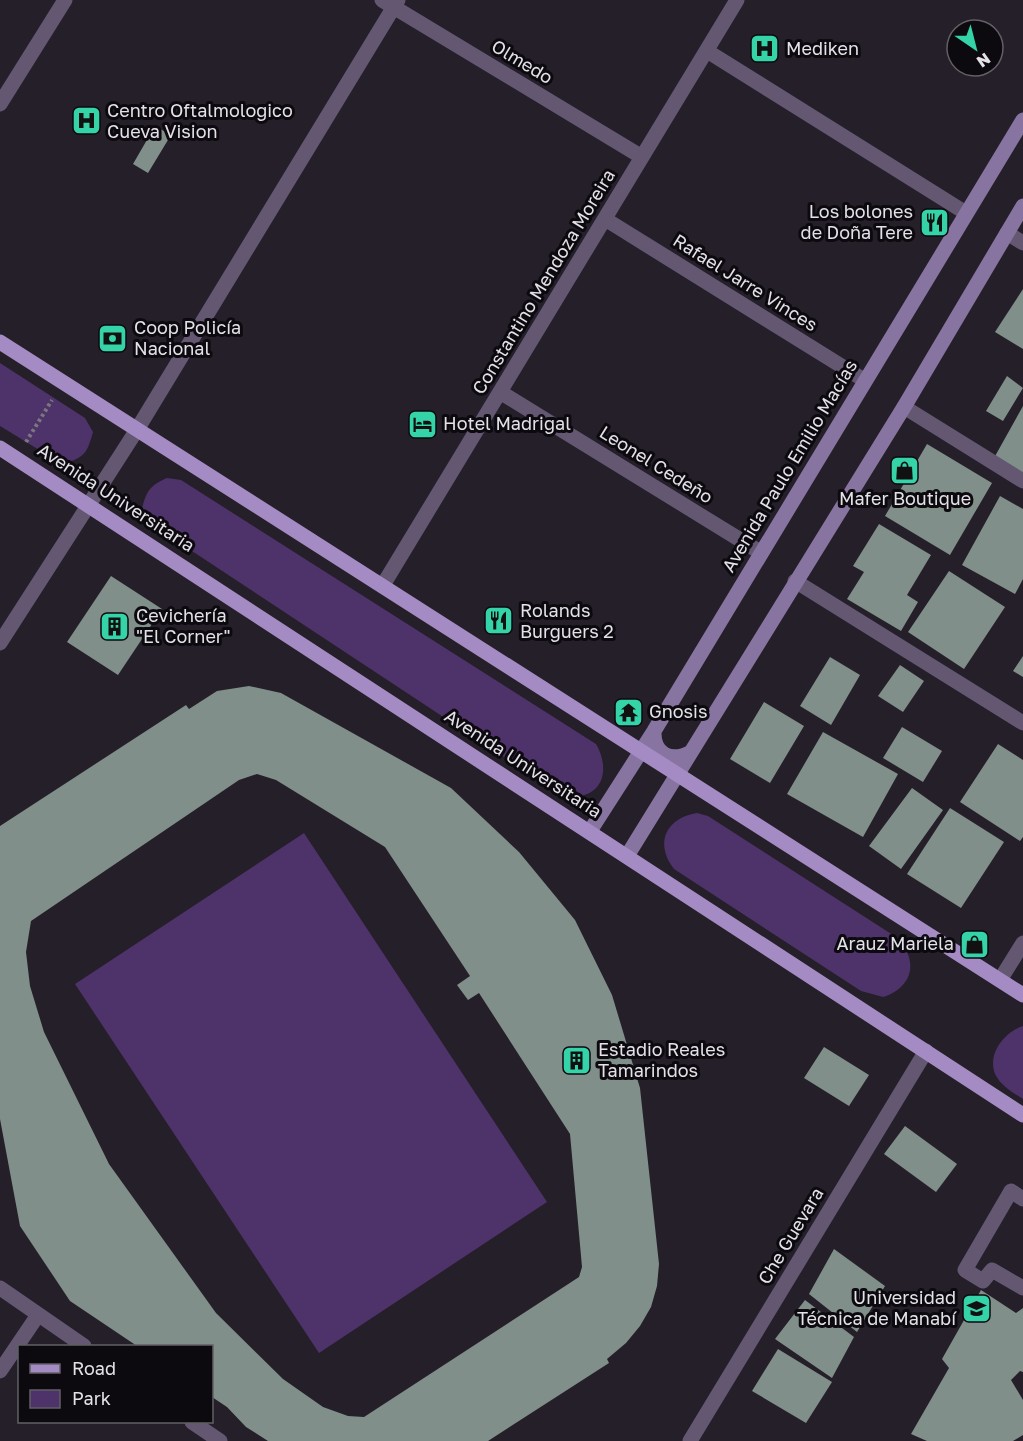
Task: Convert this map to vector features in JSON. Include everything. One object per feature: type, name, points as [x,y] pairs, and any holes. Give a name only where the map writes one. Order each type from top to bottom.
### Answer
[{"type":"main road","name":"Avenida Paulo Emilio Macías","points":[[590,831],[654,731],[760,552],[1023,120]]},
{"type":"main road","points":[[627,856],[904,407],[1023,206]]},
{"type":"main road","points":[[0,342],[1023,995]]},
{"type":"main road","name":"Avenida Universitaria","points":[[0,448],[1023,1115]]},
{"type":"main road","points":[[654,731],[654,740],[664,755],[674,758],[691,752]]},
{"type":"street","points":[[0,104],[65,0]]},
{"type":"street","name":"Constantino Mendoza Moreira","points":[[383,585],[737,0]]},
{"type":"street","points":[[0,643],[138,428],[392,2]]},
{"type":"street","name":"Olmedo","points":[[392,2],[642,157]]},
{"type":"street","points":[[707,51],[966,213]]},
{"type":"street","name":"Rafael Jarre Vinces","points":[[605,219],[864,380]]},
{"type":"street","points":[[1007,232],[1023,243]]},
{"type":"street","name":"Leonel Cedeño","points":[[500,392],[760,552]]},
{"type":"street","points":[[904,407],[1023,481]]},
{"type":"street","points":[[795,581],[1023,723]]},
{"type":"street","points":[[1000,980],[1023,943]]},
{"type":"street","name":"Che Guevara","points":[[690,1441],[926,1051]]},
{"type":"street","points":[[1023,1199],[1011,1191],[965,1270],[983,1281],[992,1269],[1023,1288]]},
{"type":"street","points":[[0,1288],[81,1345]]},
{"type":"street","points":[[0,1371],[38,1315]]},
{"type":"street","points":[[193,1423],[220,1441]]},
{"type":"path","points":[[16,458],[64,382]]},
{"type":"green space","points":[[0,363],[85,418],[93,432],[84,454],[62,464],[0,426]]},
{"type":"green space","points":[[167,478],[181,480],[596,744],[602,759],[603,775],[596,788],[580,796],[560,794],[151,524],[142,509],[145,498],[156,483]]},
{"type":"green space","points":[[697,813],[708,816],[896,937],[908,954],[910,963],[910,972],[901,987],[883,997],[861,991],[674,869],[665,850],[666,833],[678,820]]},
{"type":"green space","points":[[304,833],[547,1202],[319,1353],[75,984]]},
{"type":"green space","points":[[1023,1026],[1023,1099],[1000,1082],[995,1074],[993,1058],[1004,1038]]},
{"type":"building","points":[[155,126],[171,135],[148,173],[133,164]]},
{"type":"building","points":[[1023,289],[1023,349],[995,332]]},
{"type":"building","points":[[1007,376],[1023,388],[1003,421],[986,411]]},
{"type":"building","points":[[1023,406],[1023,474],[994,458]]},
{"type":"building","points":[[927,444],[992,483],[950,555],[885,516]]},
{"type":"building","points":[[1000,496],[1023,509],[1023,579],[1015,594],[962,565]]},
{"type":"building","points":[[879,524],[931,555],[907,595],[918,602],[901,631],[847,599],[864,572],[853,566]]},
{"type":"building","points":[[949,571],[1005,607],[964,669],[908,632]]},
{"type":"building","name":"Cevichería \"El Corner\"","points":[[111,576],[162,609],[118,675],[67,642]]},
{"type":"building","points":[[1023,656],[1023,677],[1013,671]]},
{"type":"building","points":[[830,657],[860,675],[831,725],[800,706]]},
{"type":"building","points":[[900,665],[924,681],[903,712],[878,696]]},
{"type":"building","name":"Estadio Reales Tamarindos","points":[[249,686],[281,693],[451,788],[519,852],[575,920],[612,995],[640,1088],[659,1264],[657,1286],[651,1307],[640,1326],[626,1343],[607,1359],[609,1363],[488,1441],[268,1441],[246,1427],[227,1407],[213,1398],[213,1345],[136,1345],[70,1301],[20,1226],[0,1119],[0,826],[186,705],[189,709],[217,691]],"holes":[[[257,774],[276,780],[385,847],[470,976],[457,985],[468,1000],[479,993],[570,1134],[582,1267],[579,1277],[364,1417],[348,1416],[323,1407],[283,1379],[216,1313],[109,1164],[44,1032],[30,986],[26,952],[31,921],[239,780]]]},
{"type":"building","points":[[764,702],[804,726],[770,783],[730,759]]},
{"type":"building","points":[[902,727],[942,751],[923,782],[883,758]]},
{"type":"building","points":[[823,732],[898,774],[863,837],[787,794]]},
{"type":"building","points":[[998,744],[1023,760],[1023,837],[1020,841],[960,802]]},
{"type":"building","points":[[912,788],[943,810],[901,869],[869,846]]},
{"type":"building","points":[[950,808],[1004,842],[961,908],[907,874]]},
{"type":"building","points":[[824,1047],[869,1075],[849,1106],[804,1078]]},
{"type":"building","points":[[905,1126],[957,1164],[936,1192],[884,1154]]},
{"type":"building","points":[[834,1249],[885,1286],[857,1332],[809,1294]]},
{"type":"building","points":[[981,1290],[1016,1313],[1023,1308],[1023,1372],[1020,1371],[1011,1380],[1023,1400],[1023,1435],[1013,1441],[927,1441],[911,1434],[949,1368],[942,1359]]},
{"type":"building","points":[[805,1300],[854,1337],[832,1378],[775,1339]]},
{"type":"building","points":[[778,1349],[832,1382],[806,1423],[752,1391]]},
{"type":"place","name":"Mediken","points":[[765,49]]},
{"type":"place","name":"Centro Oftalmologico Cueva Vision","points":[[86,121]]},
{"type":"place","name":"Los bolones de Doña Tere","points":[[934,222]]},
{"type":"place","name":"Coop Policía Nacional","points":[[113,338]]},
{"type":"place","name":"Hotel Madrigal","points":[[422,424]]},
{"type":"place","name":"Mafer Boutique","points":[[905,470]]},
{"type":"place","name":"Rolands Burguers 2","points":[[499,621]]},
{"type":"place","name":"Cevichería \"El Corner\"","points":[[115,626]]},
{"type":"place","name":"Gnosis","points":[[628,712]]},
{"type":"place","name":"Arauz Mariela","points":[[975,944]]},
{"type":"place","name":"Estadio Reales Tamarindos","points":[[577,1060]]},
{"type":"place","name":"Universidad Técnica de Manabí","points":[[977,1308]]}]
